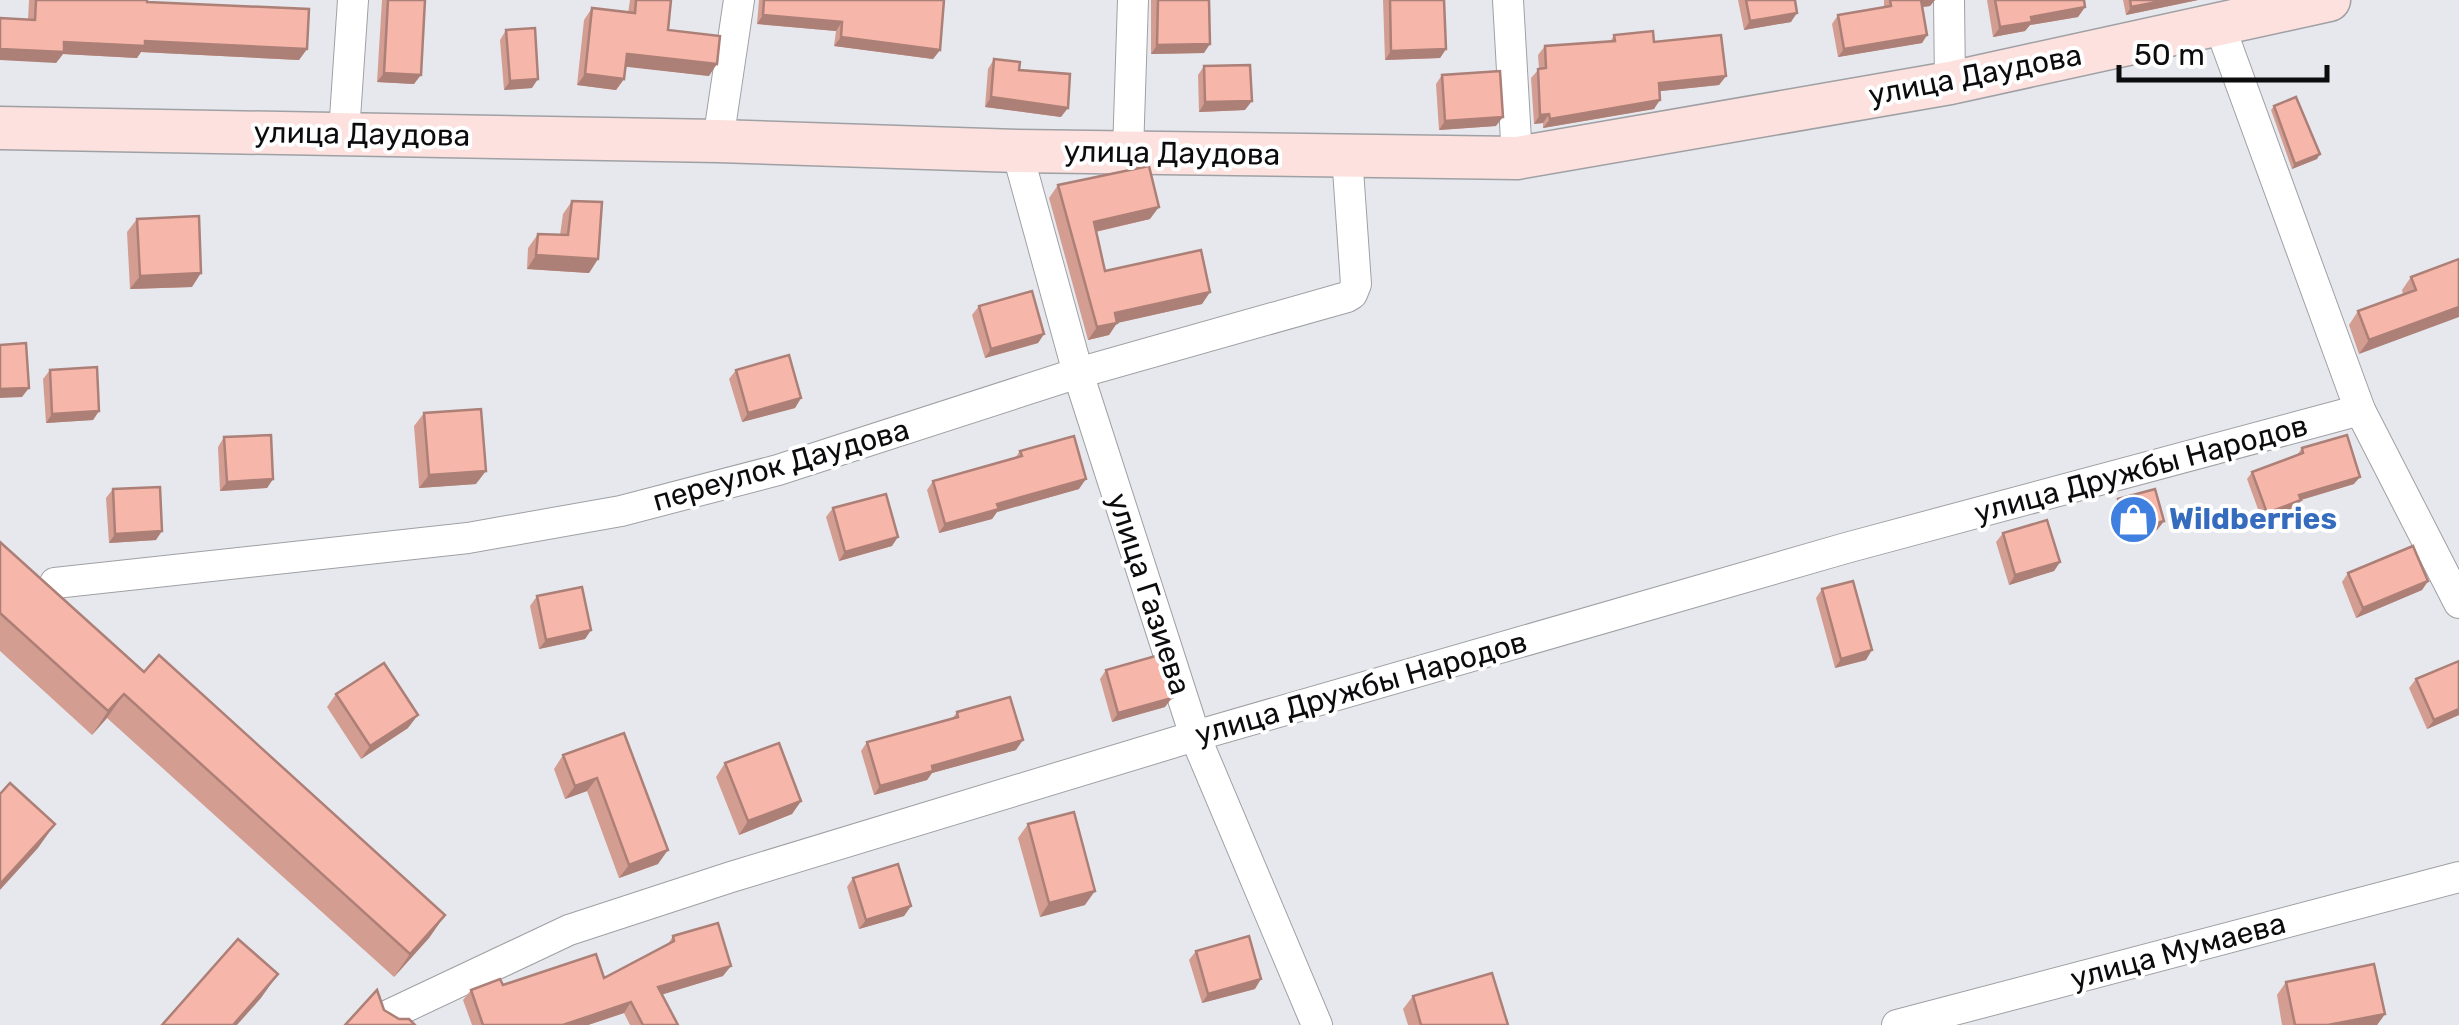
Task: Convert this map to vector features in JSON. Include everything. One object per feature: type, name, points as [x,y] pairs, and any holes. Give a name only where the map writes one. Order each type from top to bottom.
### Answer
[{"type":"street","points":[[344,133],[353,0]]},
{"type":"street","points":[[718,141],[738,0]]},
{"type":"street","points":[[1128,152],[1133,0]]},
{"type":"street","points":[[1508,0],[1517,158]]},
{"type":"street","points":[[1949,0],[1950,84]]},
{"type":"street","name":"улица Даудова","points":[[0,128],[1517,158],[1950,84],[2329,0]]},
{"type":"street","points":[[2219,24],[2360,410],[2459,603]]},
{"type":"street","name":"улица Газиева","points":[[1017,151],[1078,373],[1195,736],[1317,1025]]},
{"type":"street","name":"переулок Даудова","points":[[55,582],[468,538],[620,511],[778,470],[1078,373],[1352,294],[1356,284],[1347,155]]},
{"type":"street","name":"улица Дружбы Народов","points":[[384,1022],[569,930],[731,876],[1195,736],[1846,548],[2360,410]]},
{"type":"street","name":"улица Мумаева","points":[[1897,1025],[2459,877]]},
{"type":"building","points":[[36,0],[147,0],[309,9],[307,49],[145,41],[145,46],[64,42],[64,52],[0,49],[0,18],[35,20]]},
{"type":"building","points":[[388,0],[425,0],[421,75],[384,73]]},
{"type":"building","points":[[636,0],[671,0],[668,30],[720,36],[717,64],[627,54],[624,79],[585,74],[592,8],[635,13]]},
{"type":"building","points":[[764,0],[944,0],[940,50],[841,37],[842,22],[763,15]]},
{"type":"building","points":[[1158,0],[1209,0],[1210,44],[1157,45]]},
{"type":"building","points":[[1390,0],[1444,0],[1446,49],[1391,51]]},
{"type":"building","points":[[1746,0],[1795,0],[1797,13],[1750,21]]},
{"type":"building","points":[[1890,0],[1921,0],[1927,35],[1844,49],[1838,15],[1891,6]]},
{"type":"building","points":[[1995,0],[2084,0],[2085,7],[2000,27]]},
{"type":"building","points":[[2130,0],[2167,0],[2131,7]]},
{"type":"building","points":[[535,28],[538,79],[510,81],[506,30]]},
{"type":"building","points":[[1653,31],[1654,42],[1721,35],[1726,76],[1659,83],[1660,100],[1550,119],[1549,114],[1540,115],[1538,69],[1546,68],[1545,46],[1615,41],[1614,35]]},
{"type":"building","points":[[994,59],[1020,62],[1019,70],[1070,74],[1068,108],[991,97]]},
{"type":"building","points":[[1250,65],[1252,101],[1205,102],[1204,66]]},
{"type":"building","points":[[1500,71],[1503,117],[1445,121],[1442,75]]},
{"type":"building","points":[[2296,97],[2320,154],[2295,164],[2274,106]]},
{"type":"building","points":[[1149,166],[1159,207],[1094,222],[1105,271],[1201,250],[1210,292],[1115,313],[1117,323],[1097,327],[1058,185]]},
{"type":"building","points":[[572,201],[602,202],[598,259],[536,255],[538,234],[568,235]]},
{"type":"building","points":[[199,216],[201,273],[140,276],[137,219]]},
{"type":"building","points":[[2459,259],[2459,307],[2369,340],[2358,311],[2416,290],[2411,277]]},
{"type":"building","points":[[1032,291],[1044,334],[991,349],[979,306]]},
{"type":"building","points":[[26,343],[29,388],[0,389],[0,345]]},
{"type":"building","points":[[789,355],[801,398],[748,413],[736,370]]},
{"type":"building","points":[[97,367],[99,411],[52,414],[50,370]]},
{"type":"building","points":[[481,409],[486,471],[429,475],[424,413]]},
{"type":"building","points":[[271,435],[273,479],[227,482],[224,437]]},
{"type":"building","points":[[2347,435],[2360,477],[2299,495],[2301,500],[2267,513],[2252,472],[2303,453],[2302,448]]},
{"type":"building","points":[[1074,436],[1086,479],[997,504],[999,509],[945,524],[933,481],[1022,456],[1020,451]]},
{"type":"building","points":[[160,487],[162,531],[115,534],[113,489]]},
{"type":"building","points":[[2155,489],[2164,521],[2127,531],[2118,499]]},
{"type":"building","points":[[886,494],[898,537],[845,552],[833,508]]},
{"type":"building","points":[[2047,520],[2060,562],[2015,575],[2003,533]]},
{"type":"building","points":[[0,542],[144,672],[159,655],[445,915],[410,954],[124,694],[108,711],[0,613]]},
{"type":"building","points":[[2413,546],[2428,581],[2363,608],[2348,573]]},
{"type":"building","points":[[1853,581],[1872,650],[1841,659],[1822,589]]},
{"type":"building","points":[[582,587],[591,630],[546,640],[537,596]]},
{"type":"building","points":[[1159,655],[1172,698],[1118,713],[1106,670]]},
{"type":"building","points":[[2459,661],[2459,709],[2434,720],[2416,679]]},
{"type":"building","points":[[384,663],[418,715],[370,746],[336,694]]},
{"type":"building","points":[[1010,697],[1023,740],[932,766],[933,771],[880,786],[867,742],[958,717],[957,712]]},
{"type":"building","points":[[624,733],[668,850],[629,865],[597,778],[575,786],[563,755]]},
{"type":"building","points":[[779,743],[801,801],[748,821],[725,763]]},
{"type":"building","points":[[10,783],[55,824],[0,884],[0,794]]},
{"type":"building","points":[[1074,812],[1095,891],[1049,903],[1028,824]]},
{"type":"building","points":[[898,864],[911,906],[866,920],[853,878]]},
{"type":"building","points":[[718,923],[731,966],[658,987],[678,1025],[643,1025],[631,1002],[563,1025],[483,1025],[471,990],[500,979],[503,985],[596,954],[604,978],[674,941],[673,936]]},
{"type":"building","points":[[1249,936],[1261,979],[1208,994],[1196,951]]},
{"type":"building","points":[[238,939],[278,974],[233,1025],[162,1025]]},
{"type":"building","points":[[2374,964],[2385,1014],[2328,1025],[2295,1025],[2286,982]]},
{"type":"building","points":[[1492,973],[1508,1025],[1421,1025],[1413,996]]},
{"type":"building","points":[[377,990],[384,1010],[415,1025],[345,1025]]},
{"type":"place","name":"Wildberries","points":[[2134,519]]}]
